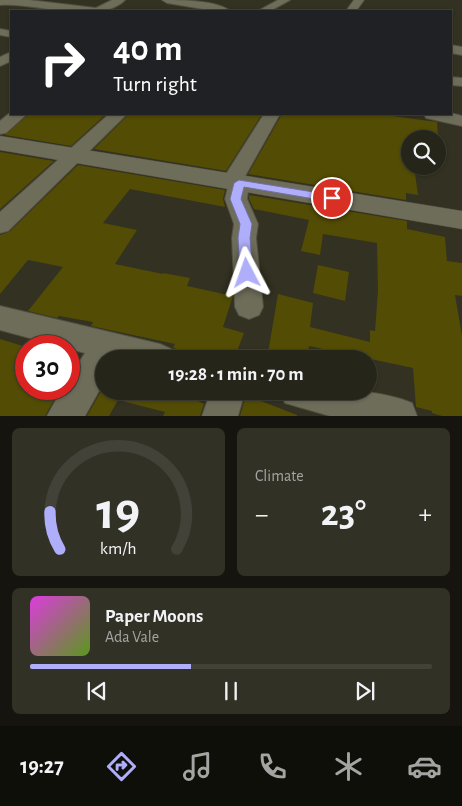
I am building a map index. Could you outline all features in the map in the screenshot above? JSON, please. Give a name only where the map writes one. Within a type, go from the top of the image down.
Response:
[{"type":"street","points":[[100,10],[120,0]]},
{"type":"street","points":[[167,0],[220,10]]},
{"type":"street","points":[[265,10],[285,0]]},
{"type":"street","points":[[4,1],[89,10]]},
{"type":"street","points":[[179,10],[189,3]]},
{"type":"street","points":[[0,129],[18,115]]},
{"type":"street","points":[[0,225],[118,115]]},
{"type":"street","points":[[249,307],[244,238],[246,224],[236,199],[235,183],[271,115]]},
{"type":"street","points":[[436,115],[462,122]]},
{"type":"street","points":[[0,142],[462,220]]},
{"type":"street","points":[[0,318],[127,350]]},
{"type":"street","points":[[65,416],[108,345]]},
{"type":"street","points":[[220,416],[225,400]]},
{"type":"street","points":[[334,400],[399,416]]},
{"type":"building","points":[[28,115],[105,115],[71,146],[5,135]]},
{"type":"building","points":[[128,115],[261,115],[226,171],[94,149]]},
{"type":"building","points":[[281,115],[384,115],[437,122],[438,130],[401,130],[401,175],[415,175],[418,195],[406,193],[406,200],[248,174]]},
{"type":"building","points":[[0,152],[54,161],[0,209]]},
{"type":"building","points":[[78,165],[225,190],[223,199],[225,207],[130,189],[103,223],[137,230],[115,264],[190,278],[187,286],[233,296],[223,327],[244,333],[237,350],[180,350],[173,348],[175,344],[91,326],[93,322],[59,316],[57,318],[28,311],[63,267],[28,260],[0,294],[0,235],[9,232]]},
{"type":"building","points":[[249,195],[407,221],[407,229],[445,237],[447,261],[462,263],[462,296],[455,295],[462,336],[462,416],[442,416],[416,407],[413,368],[377,360],[377,350],[328,350],[309,346],[308,350],[269,350],[278,294],[313,303],[310,327],[370,342],[370,330],[375,331],[378,291],[377,243],[323,234],[320,255],[301,251],[309,220],[254,209]]},
{"type":"building","points":[[318,265],[349,272],[345,301],[313,293]]},
{"type":"building","points":[[0,339],[15,344],[15,400],[54,400],[45,416],[0,416]]},
{"type":"building","points":[[96,400],[118,400],[109,416],[87,416]]},
{"type":"building","points":[[118,400],[196,400],[204,404],[200,416],[163,416],[165,412]]},
{"type":"building","points":[[245,400],[259,400],[297,415],[297,416],[240,416]]},
{"type":"route","points":[[247,273],[244,238],[246,224],[236,199],[239,183],[332,198]]}]
